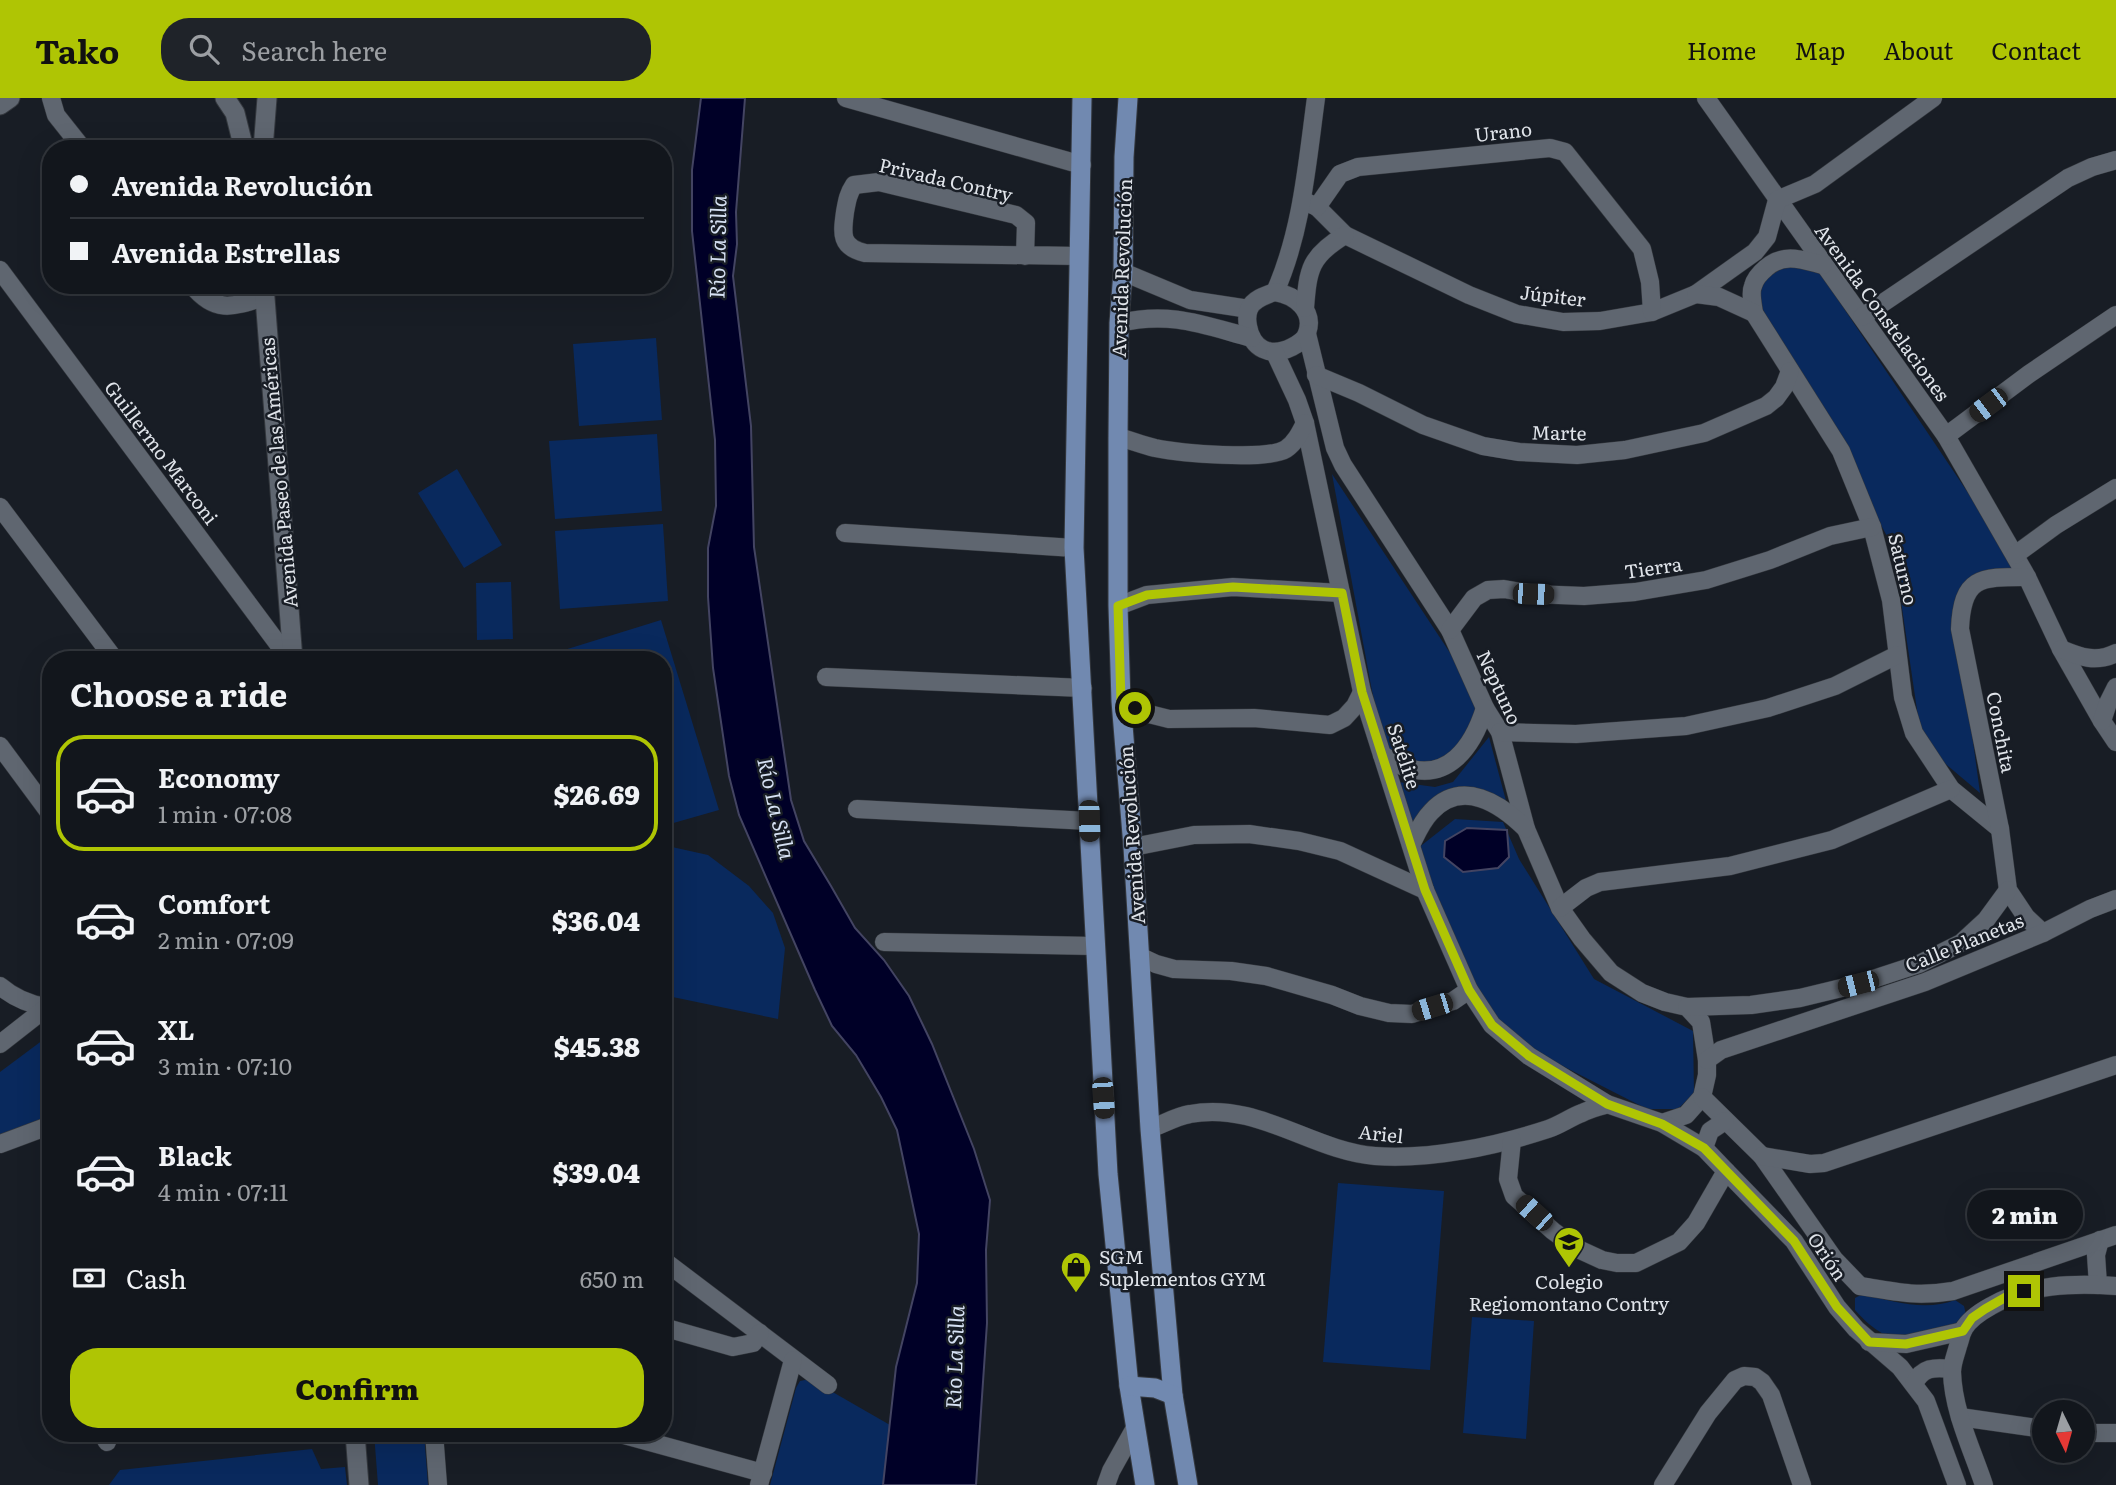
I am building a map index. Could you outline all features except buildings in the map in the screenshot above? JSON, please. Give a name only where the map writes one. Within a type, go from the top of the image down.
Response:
[{"type":"main road","name":"Avenida Revolución","points":[[1083,98],[1074,548],[1108,1174],[1129,1386],[1145,1485]]},
{"type":"main road","name":"Avenida Revolución","points":[[1128,98],[1119,323],[1118,606],[1121,701],[1150,1129],[1174,1395],[1188,1485]]},
{"type":"main road","points":[[1129,1386],[1155,1388],[1174,1395]]},
{"type":"street","points":[[0,105],[10,98]]},
{"type":"street","points":[[51,98],[56,115],[76,140]]},
{"type":"street","points":[[225,98],[235,113],[242,140]]},
{"type":"street","points":[[264,140],[267,98]]},
{"type":"street","points":[[846,98],[1082,164]]},
{"type":"street","points":[[1275,292],[1309,203],[1316,98]]},
{"type":"street","name":"Avenida Constelaciones","points":[[1706,98],[1946,436],[2027,577],[2061,649],[2116,742]]},
{"type":"street","points":[[1777,200],[1815,184],[1933,98]]},
{"type":"street","name":"Urano","points":[[1309,203],[1340,174],[1358,167],[1550,148],[1565,152],[1642,249],[1650,282],[1652,312]]},
{"type":"street","points":[[1862,317],[2068,178],[2116,160]]},
{"type":"street","name":"Privada Contry","points":[[1025,256],[1026,223],[1016,215],[879,181],[854,185],[848,194],[842,234],[847,243],[865,253],[1025,256],[1079,256]]},
{"type":"street","name":"Júpiter","points":[[1309,203],[1345,235],[1469,295],[1517,314],[1575,322],[1601,321],[1652,312],[1696,294],[1755,252],[1767,237],[1777,200]]},
{"type":"street","points":[[1305,308],[1284,293],[1275,292],[1257,300],[1249,309],[1247,320],[1252,338],[1260,349],[1275,353],[1295,346],[1307,334],[1307,283],[1313,263],[1318,253],[1345,235]]},
{"type":"street","points":[[1696,294],[1719,297],[1754,313],[1752,287],[1759,274],[1771,263],[1793,258],[1823,265]]},
{"type":"street","name":"Guillermo Marconi","points":[[0,270],[285,651]]},
{"type":"street","points":[[1123,272],[1190,300],[1249,309]]},
{"type":"street","points":[[199,294],[202,298],[225,306],[239,305],[259,294]]},
{"type":"street","name":"Avenida Paseo de las Américas","points":[[264,294],[291,651]]},
{"type":"street","name":"Saturno","points":[[1754,313],[1841,451],[1872,527],[1892,600],[1903,697],[1914,733],[1951,789],[2000,829]]},
{"type":"street","points":[[1946,436],[2029,373],[2116,315]]},
{"type":"street","points":[[1119,323],[1150,317],[1182,319],[1252,338]]},
{"type":"street","name":"Neptuno","points":[[1307,334],[1335,448],[1343,465],[1450,630],[1485,708],[1500,732],[1526,829],[1560,908],[1582,940],[1611,972],[1642,993],[1687,1007]]},
{"type":"street","name":"Satélite","points":[[1275,353],[1305,423],[1362,692],[1425,890],[1469,990],[1492,1025],[1529,1056],[1607,1104]]},
{"type":"street","name":"Marte","points":[[1316,375],[1423,425],[1483,446],[1519,452],[1577,455],[1625,450],[1704,433],[1766,406],[1784,387],[1790,371]]},
{"type":"street","points":[[1118,437],[1153,447],[1185,452],[1273,454],[1285,449],[1297,438],[1305,423]]},
{"type":"street","points":[[2015,555],[2056,525],[2116,488]]},
{"type":"street","points":[[0,507],[108,651]]},
{"type":"street","name":"Tierra","points":[[1450,630],[1474,598],[1488,590],[1584,596],[1635,592],[1706,580],[1770,560],[1830,536],[1872,527]]},
{"type":"street","points":[[845,533],[1074,548]]},
{"type":"street","name":"Conchita","points":[[2027,577],[1998,577],[1973,586],[1965,595],[1960,629],[2000,829],[2008,890],[2026,917],[2043,933]]},
{"type":"street","points":[[1118,606],[1147,595],[1233,587],[1342,593]]},
{"type":"street","points":[[2061,649],[2093,659],[2116,653]]},
{"type":"street","points":[[1500,732],[1576,734],[1686,726],[1768,708],[1835,686],[1897,655]]},
{"type":"street","points":[[826,677],[1083,688]]},
{"type":"street","points":[[2102,721],[2116,687]]},
{"type":"street","points":[[1121,701],[1149,714],[1169,719],[1254,718],[1330,724],[1344,718],[1355,706],[1362,692]]},
{"type":"street","points":[[1382,755],[1402,766],[1417,769],[1433,770],[1448,765],[1458,758],[1479,730],[1485,708]]},
{"type":"street","points":[[0,746],[42,803]]},
{"type":"street","points":[[1560,908],[1600,881],[1730,866],[1832,840],[1951,789]]},
{"type":"street","points":[[1411,845],[1430,812],[1451,797],[1486,799],[1511,814],[1526,829]]},
{"type":"street","points":[[857,809],[1089,821]]},
{"type":"street","points":[[1133,848],[1194,835],[1249,834],[1299,841],[1340,851],[1425,890]]},
{"type":"street","name":"Calle Planetas","points":[[1687,1007],[1800,998],[1858,984],[1919,964],[1961,943],[1986,920],[2008,890]]},
{"type":"street","name":"Calle Planetas","points":[[1707,1060],[1721,1050],[1925,982],[2116,899]]},
{"type":"street","points":[[884,942],[1094,946]]},
{"type":"street","points":[[1139,956],[1174,970],[1231,971],[1266,976],[1389,1013],[1412,1013],[1453,1001],[1469,990]]},
{"type":"street","points":[[0,986],[10,995],[29,1004],[42,1005]]},
{"type":"street","points":[[1662,1124],[1686,1115],[1702,1097],[1707,1075],[1701,1023],[1687,1007]]},
{"type":"street","points":[[0,1044],[42,1011]]},
{"type":"street","points":[[1762,1157],[1810,1164],[1824,1163],[2116,1065]]},
{"type":"street","name":"Orión","points":[[1702,1097],[1762,1157],[1834,1259],[1860,1286]]},
{"type":"street","name":"Ariel","points":[[1150,1129],[1189,1114],[1218,1112],[1251,1117],[1290,1129],[1337,1149],[1373,1156],[1409,1158],[1512,1140],[1552,1128],[1581,1113],[1607,1104]]},
{"type":"street","name":"Orión","points":[[1607,1104],[1662,1124],[1704,1148],[1794,1241],[1837,1307],[1869,1342],[1900,1367],[1926,1401],[1957,1485]]},
{"type":"street","points":[[1704,1148],[1710,1131],[1725,1121]]},
{"type":"street","points":[[0,1144],[42,1128]]},
{"type":"street","points":[[1512,1140],[1508,1179],[1514,1196],[1578,1249],[1602,1260],[1617,1263],[1636,1264],[1679,1242],[1696,1223],[1726,1171]]},
{"type":"street","points":[[1837,1307],[1860,1286],[1905,1294],[1927,1295],[1953,1291],[2108,1237]]},
{"type":"street","points":[[1869,1342],[1906,1344],[1967,1325],[2006,1297],[2024,1291],[2054,1286],[2107,1286],[2095,1255],[2108,1237]]},
{"type":"street","points":[[672,1267],[828,1385]]},
{"type":"street","points":[[1953,1291],[1964,1296],[1969,1303],[1967,1325],[1952,1369],[1959,1417],[1984,1485]]},
{"type":"street","points":[[672,1330],[733,1348],[753,1343],[760,1333]]},
{"type":"street","points":[[645,1442],[761,1479],[793,1360]]},
{"type":"street","points":[[1914,1384],[1922,1372],[1930,1368],[1952,1369]]},
{"type":"street","points":[[1663,1485],[1708,1413],[1735,1380],[1744,1376],[1755,1377],[1771,1395],[1802,1485]]},
{"type":"street","points":[[1959,1417],[2032,1427]]},
{"type":"street","points":[[1106,1485],[1135,1427]]},
{"type":"street","points":[[2095,1433],[2116,1433]]},
{"type":"street","points":[[356,1442],[359,1485]]},
{"type":"street","points":[[434,1442],[438,1485]]},
{"type":"shaded area","points":[[1776,267],[1816,267],[2022,573],[2003,571],[1955,609],[1980,793],[1935,755],[1920,730],[1893,547],[1762,308],[1763,286]]},
{"type":"shaded area","points":[[656,338],[662,420],[579,426],[573,344]]},
{"type":"shaded area","points":[[657,434],[662,511],[555,519],[549,441]]},
{"type":"shaded area","points":[[457,469],[502,545],[464,568],[418,493]]},
{"type":"shaded area","points":[[1332,474],[1491,715],[1448,769],[1387,755],[1372,691]]},
{"type":"shaded area","points":[[663,524],[668,601],[560,609],[555,531]]},
{"type":"shaded area","points":[[511,582],[513,639],[477,640],[476,583]]},
{"type":"shaded area","points":[[661,620],[670,651],[561,651]]},
{"type":"shaded area","points":[[672,656],[719,810],[672,823]]},
{"type":"shaded area","points":[[1489,737],[1509,812],[1487,802],[1450,804],[1416,840],[1398,782],[1435,787],[1453,782]]},
{"type":"shaded area","points":[[1455,819],[1503,822],[1519,859],[1594,979],[1693,1031],[1694,1093],[1678,1109],[1647,1109],[1512,1040],[1481,998],[1413,852]]},
{"type":"shaded area","points":[[672,847],[708,855],[749,886],[773,913],[785,948],[778,1019],[672,997]]},
{"type":"shaded area","points":[[42,1041],[42,1125],[0,1142],[0,1072]]},
{"type":"shaded area","points":[[1338,1183],[1444,1191],[1430,1370],[1323,1362]]},
{"type":"shaded area","points":[[1863,1294],[1920,1305],[1955,1300],[1964,1306],[1967,1319],[1963,1326],[1931,1335],[1893,1338],[1881,1333],[1855,1310],[1855,1298]]},
{"type":"shaded area","points":[[1472,1317],[1534,1321],[1526,1439],[1463,1433]]},
{"type":"shaded area","points":[[810,1379],[890,1425],[883,1485],[770,1485],[796,1388],[800,1381]]},
{"type":"shaded area","points":[[375,1442],[425,1442],[428,1485],[378,1485]]},
{"type":"shaded area","points":[[312,1449],[321,1469],[345,1467],[347,1485],[109,1485],[120,1470]]},
{"type":"water","name":"Río La Silla","points":[[701,98],[745,98],[733,276],[751,426],[754,547],[791,800],[804,841],[855,928],[884,960],[909,996],[932,1044],[974,1149],[990,1200],[986,1250],[987,1323],[976,1485],[883,1485],[896,1367],[917,1283],[919,1234],[897,1130],[856,1055],[832,1026],[739,815],[729,776],[713,668],[708,597],[708,548],[716,506],[715,440],[692,231],[692,170]]},
{"type":"water","points":[[1467,828],[1507,830],[1509,857],[1498,868],[1463,872],[1444,857],[1445,841]]},
{"type":"place","name":"Colegio Regiomontano Contry","points":[[1569,1269]]},
{"type":"place","name":"SGM Suplementos GYM","points":[[1076,1294]]},
{"type":"route","points":[[1135,708],[1121,701],[1118,606],[1147,595],[1233,587],[1342,593],[1362,692],[1425,890],[1469,990],[1492,1025],[1529,1056],[1607,1104],[1662,1124],[1704,1148],[1794,1241],[1837,1307],[1869,1342],[1906,1344],[1963,1331],[1972,1318],[1985,1309],[2024,1291]]}]
